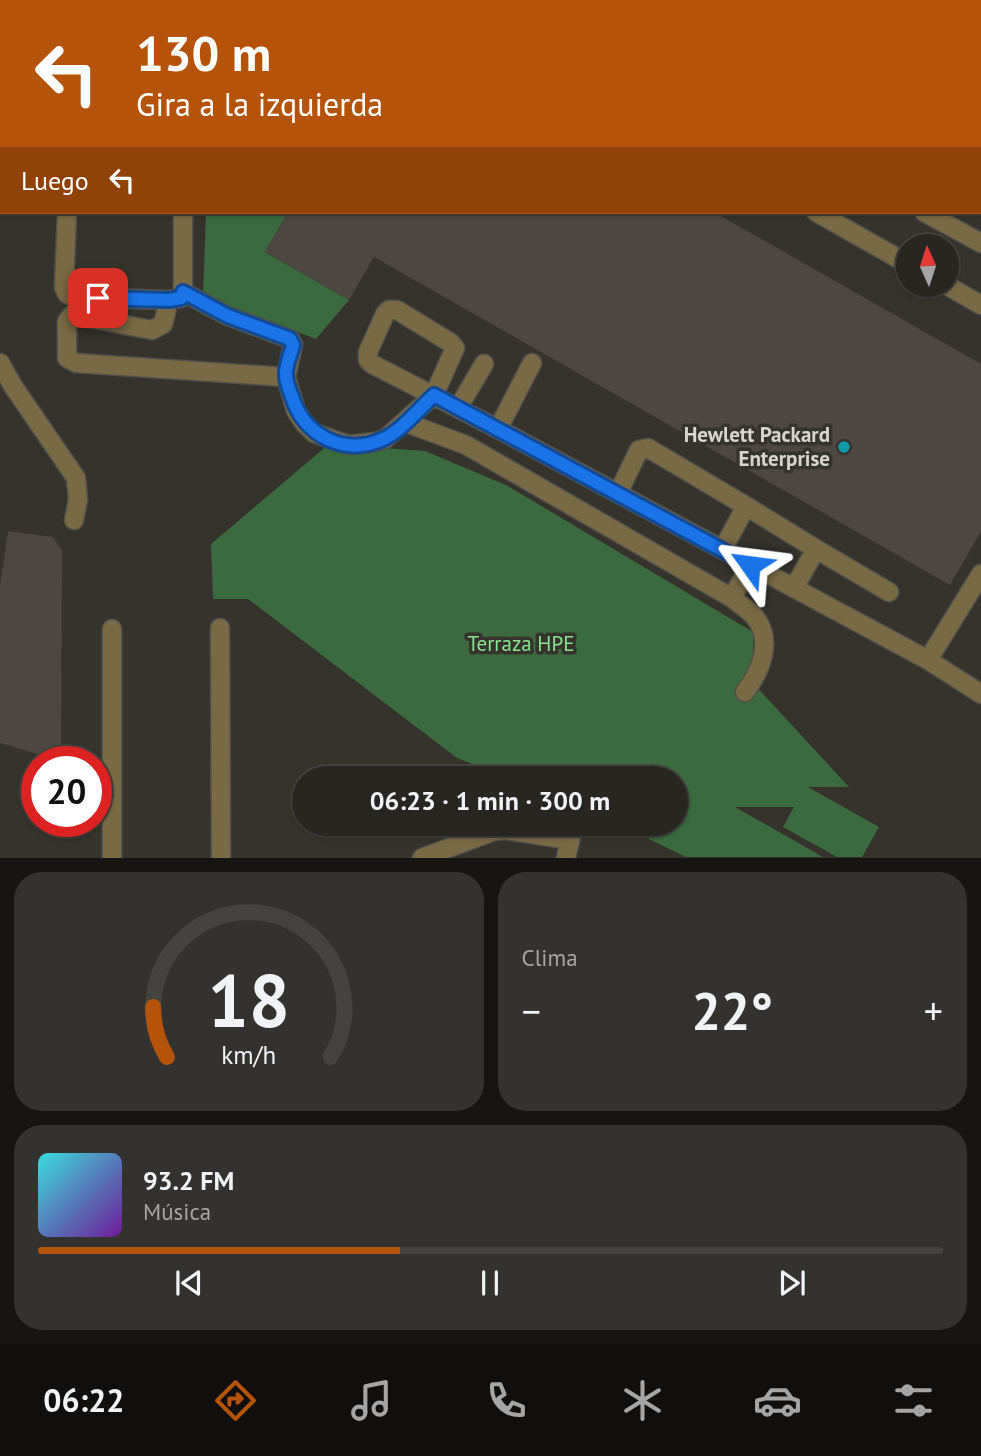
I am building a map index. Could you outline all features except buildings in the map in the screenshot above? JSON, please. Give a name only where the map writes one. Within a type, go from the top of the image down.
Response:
[{"type":"street","points":[[67,214],[64,287],[67,294],[74,297],[176,296],[290,339],[293,345],[285,377],[296,411],[314,433],[348,445],[385,439],[434,395],[454,346],[397,310],[390,310],[385,314],[368,352],[368,360],[434,395],[458,408],[498,429],[723,549],[928,660],[981,694]]},
{"type":"street","points":[[183,214],[176,296],[163,324],[152,330],[72,315],[67,321],[67,358],[76,363],[285,377]]},
{"type":"street","points":[[820,214],[896,257]]},
{"type":"street","points":[[928,214],[981,243]]},
{"type":"street","points":[[959,292],[981,305]]},
{"type":"street","points":[[0,363],[12,386],[76,478],[78,499],[74,520]]},
{"type":"street","points":[[498,429],[532,363]]},
{"type":"street","points":[[458,408],[484,364]]},
{"type":"street","points":[[404,422],[466,445],[732,598],[753,616],[762,630],[765,649],[759,673],[746,692]]},
{"type":"street","points":[[618,493],[639,450],[648,448],[888,592]]},
{"type":"street","points":[[723,549],[746,506]]},
{"type":"street","points":[[794,589],[816,549]]},
{"type":"street","points":[[732,598],[750,565]]},
{"type":"street","points":[[928,660],[981,574]]},
{"type":"street","points":[[219,628],[221,858]]},
{"type":"street","points":[[112,629],[112,858]]},
{"type":"street","points":[[422,858],[494,831],[506,830],[570,841]]},
{"type":"green space","points":[[206,214],[287,214],[265,252],[349,300],[316,339],[277,324],[245,320],[203,298]]},
{"type":"green space","name":"Terraza HPE","points":[[329,444],[425,451],[506,485],[753,632],[754,684],[849,787],[808,787],[879,827],[862,857],[837,857],[783,827],[794,807],[735,807],[823,857],[686,857],[643,836],[688,836],[688,766],[477,766],[457,758],[248,599],[213,599],[211,544]]},
{"type":"place","name":"Hewlett Packard Enterprise","points":[[844,447]]},
{"type":"route","points":[[98,298],[175,300],[181,298],[183,292],[228,316],[290,339],[293,345],[285,377],[296,411],[314,433],[331,440],[348,445],[385,439],[434,395],[750,565]]}]
